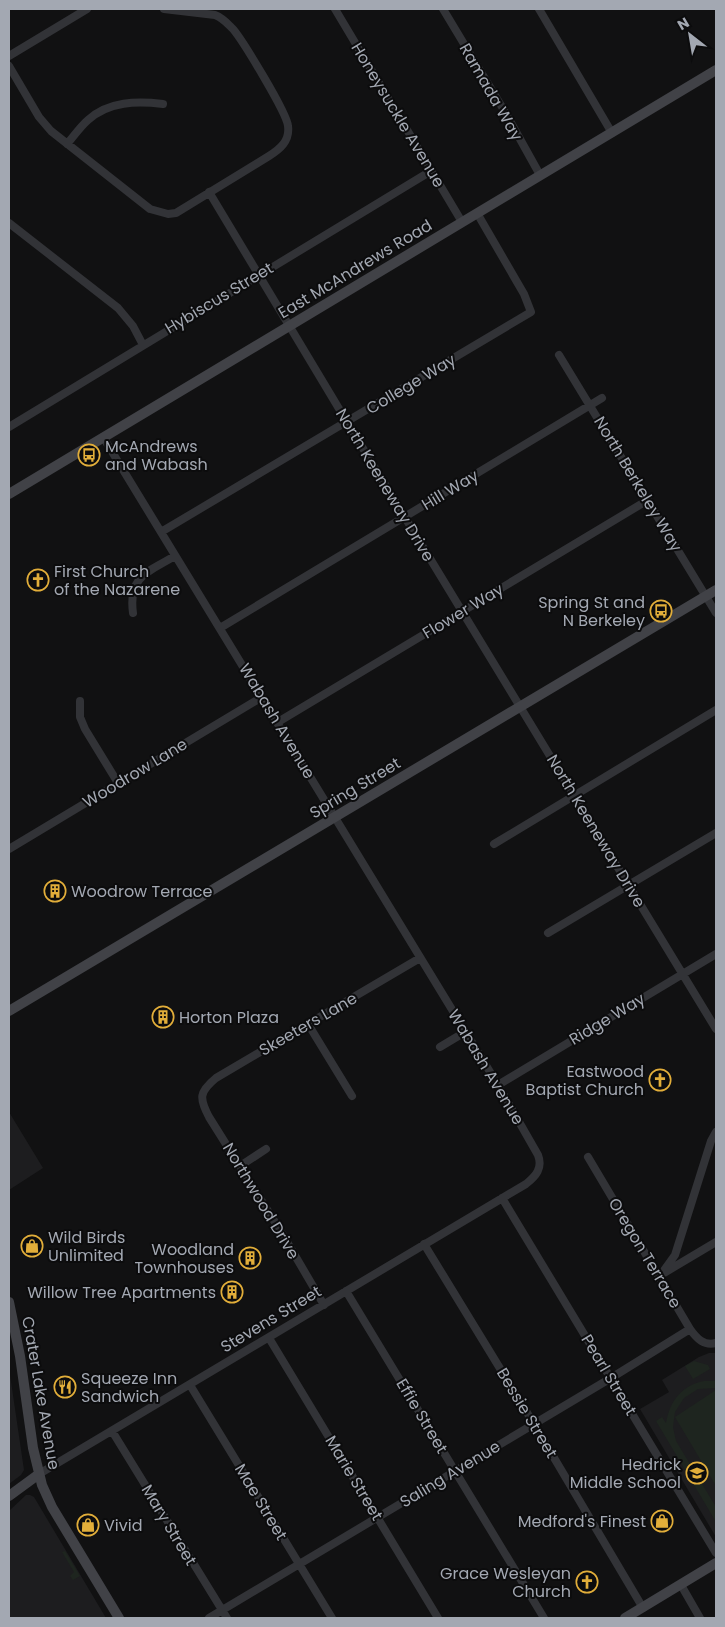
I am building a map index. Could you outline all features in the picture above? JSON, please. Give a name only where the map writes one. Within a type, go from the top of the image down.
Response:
[{"type":"main road","name":"East McAndrews Road","points":[[9,494],[716,70]]},
{"type":"main road","name":"Spring Street","points":[[9,1011],[716,590]]},
{"type":"main road","name":"Crater Lake Avenue","points":[[9,1302],[20,1356],[33,1448],[39,1474],[52,1507],[119,1618]]},
{"type":"main road","name":"Stevens Street","points":[[9,1496],[39,1474]]},
{"type":"main road","points":[[625,1618],[716,1563]]},
{"type":"street","points":[[9,56],[87,9]]},
{"type":"street","points":[[9,66],[39,117],[51,131],[142,203],[158,212],[176,213],[282,147],[287,139],[288,126],[283,111],[235,31],[223,18],[215,15],[164,9]]},
{"type":"street","name":"Honeysuckle Avenue","points":[[335,9],[462,222]]},
{"type":"street","name":"Ramada Way","points":[[443,9],[463,46],[501,105],[540,175]]},
{"type":"street","points":[[539,9],[612,132]]},
{"type":"street","points":[[67,144],[88,119],[108,108],[131,102],[163,104]]},
{"type":"street","name":"Hybiscus Street","points":[[9,428],[431,171]]},
{"type":"street","name":"North Keeneway Drive","points":[[209,192],[716,1029]]},
{"type":"street","name":"College Way","points":[[161,532],[531,312],[524,294],[477,213]]},
{"type":"street","points":[[9,223],[118,308],[133,326],[143,345]]},
{"type":"street","name":"North Berkeley Way","points":[[559,354],[716,613]]},
{"type":"street","name":"Hill Way","points":[[220,628],[602,398]]},
{"type":"street","name":"Wabash Avenue","points":[[102,437],[278,722],[464,1032],[498,1085],[540,1160]]},
{"type":"street","name":"Flower Way","points":[[278,722],[648,500]]},
{"type":"street","points":[[133,613],[132,592],[136,584],[146,573],[176,556]]},
{"type":"street","name":"Woodrow Lane","points":[[9,849],[262,697]]},
{"type":"street","points":[[80,701],[79,708],[83,723],[118,783]]},
{"type":"street","points":[[494,844],[716,710]]},
{"type":"street","points":[[548,933],[716,833]]},
{"type":"street","name":"Ridge Way","points":[[498,1085],[716,954]]},
{"type":"street","name":"Skeeters Lane","points":[[201,1095],[203,1090],[216,1078],[420,958]]},
{"type":"street","points":[[308,1024],[352,1096]]},
{"type":"street","points":[[440,1047],[464,1032]]},
{"type":"street","name":"Northwood Drive","points":[[201,1095],[204,1108],[324,1305]]},
{"type":"street","points":[[660,1276],[675,1255],[716,1132]]},
{"type":"street","points":[[240,1166],[266,1149]]},
{"type":"street","name":"Oregon Terrace","points":[[588,1157],[690,1329],[700,1341],[707,1344],[716,1343]]},
{"type":"street","name":"Stevens Street","points":[[39,1474],[502,1198],[535,1176],[539,1169],[540,1160]]},
{"type":"street","name":"Pearl Street","points":[[502,1198],[716,1553]]},
{"type":"street","points":[[660,1276],[716,1242]]},
{"type":"street","name":"Bessie Street","points":[[424,1244],[643,1608]]},
{"type":"street","name":"Effie Street","points":[[346,1291],[544,1618]]},
{"type":"street","name":"Saling Avenue","points":[[209,1618],[690,1329]]},
{"type":"street","name":"Marie Street","points":[[269,1338],[438,1618]]},
{"type":"street","name":"Mae Street","points":[[190,1385],[332,1618]]},
{"type":"street","name":"Mary Street","points":[[112,1431],[227,1618]]},
{"type":"street","points":[[681,1585],[700,1618]]},
{"type":"shaded area","points":[[9,1112],[43,1168],[9,1190]]},
{"type":"shaded area","name":"Hedrick Middle School","points":[[709,1353],[716,1353],[716,1537],[640,1409],[669,1392],[662,1380],[699,1357]]},
{"type":"shaded area","points":[[694,1361],[708,1365],[710,1369],[693,1379],[685,1366]]},
{"type":"shaded area","points":[[9,1368],[24,1470],[21,1475],[9,1484]]},
{"type":"shaded area","points":[[704,1381],[716,1381],[716,1388],[698,1389],[684,1398],[675,1412],[673,1427],[676,1441],[716,1507],[716,1522],[656,1421],[662,1417],[666,1423],[670,1408],[678,1396],[689,1387]]},
{"type":"shaded area","points":[[716,1390],[716,1486],[675,1417]]},
{"type":"shaded area","points":[[26,1495],[34,1497],[106,1618],[9,1618],[9,1511]]},
{"type":"shaded area","points":[[65,1551],[80,1576],[73,1580],[70,1576],[74,1572],[62,1552]]},
{"type":"place","name":"McAndrews and Wabash","points":[[89,455]]},
{"type":"place","name":"First Church of the Nazarene","points":[[38,580]]},
{"type":"place","name":"Spring St and N Berkeley","points":[[661,611]]},
{"type":"place","name":"Woodrow Terrace","points":[[55,891]]},
{"type":"place","name":"Horton Plaza","points":[[163,1017]]},
{"type":"place","name":"Eastwood Baptist Church","points":[[660,1080]]},
{"type":"place","name":"Wild Birds Unlimited","points":[[32,1246]]},
{"type":"place","name":"Woodland Townhouses","points":[[250,1258]]},
{"type":"place","name":"Willow Tree Apartments","points":[[232,1292]]},
{"type":"place","name":"Squeeze Inn Sandwich","points":[[65,1387]]},
{"type":"place","name":"Hedrick Middle School","points":[[697,1473]]},
{"type":"place","name":"Medford's Finest","points":[[662,1521]]},
{"type":"place","name":"Vivid","points":[[88,1525]]},
{"type":"place","name":"Grace Wesleyan Church","points":[[587,1582]]}]
